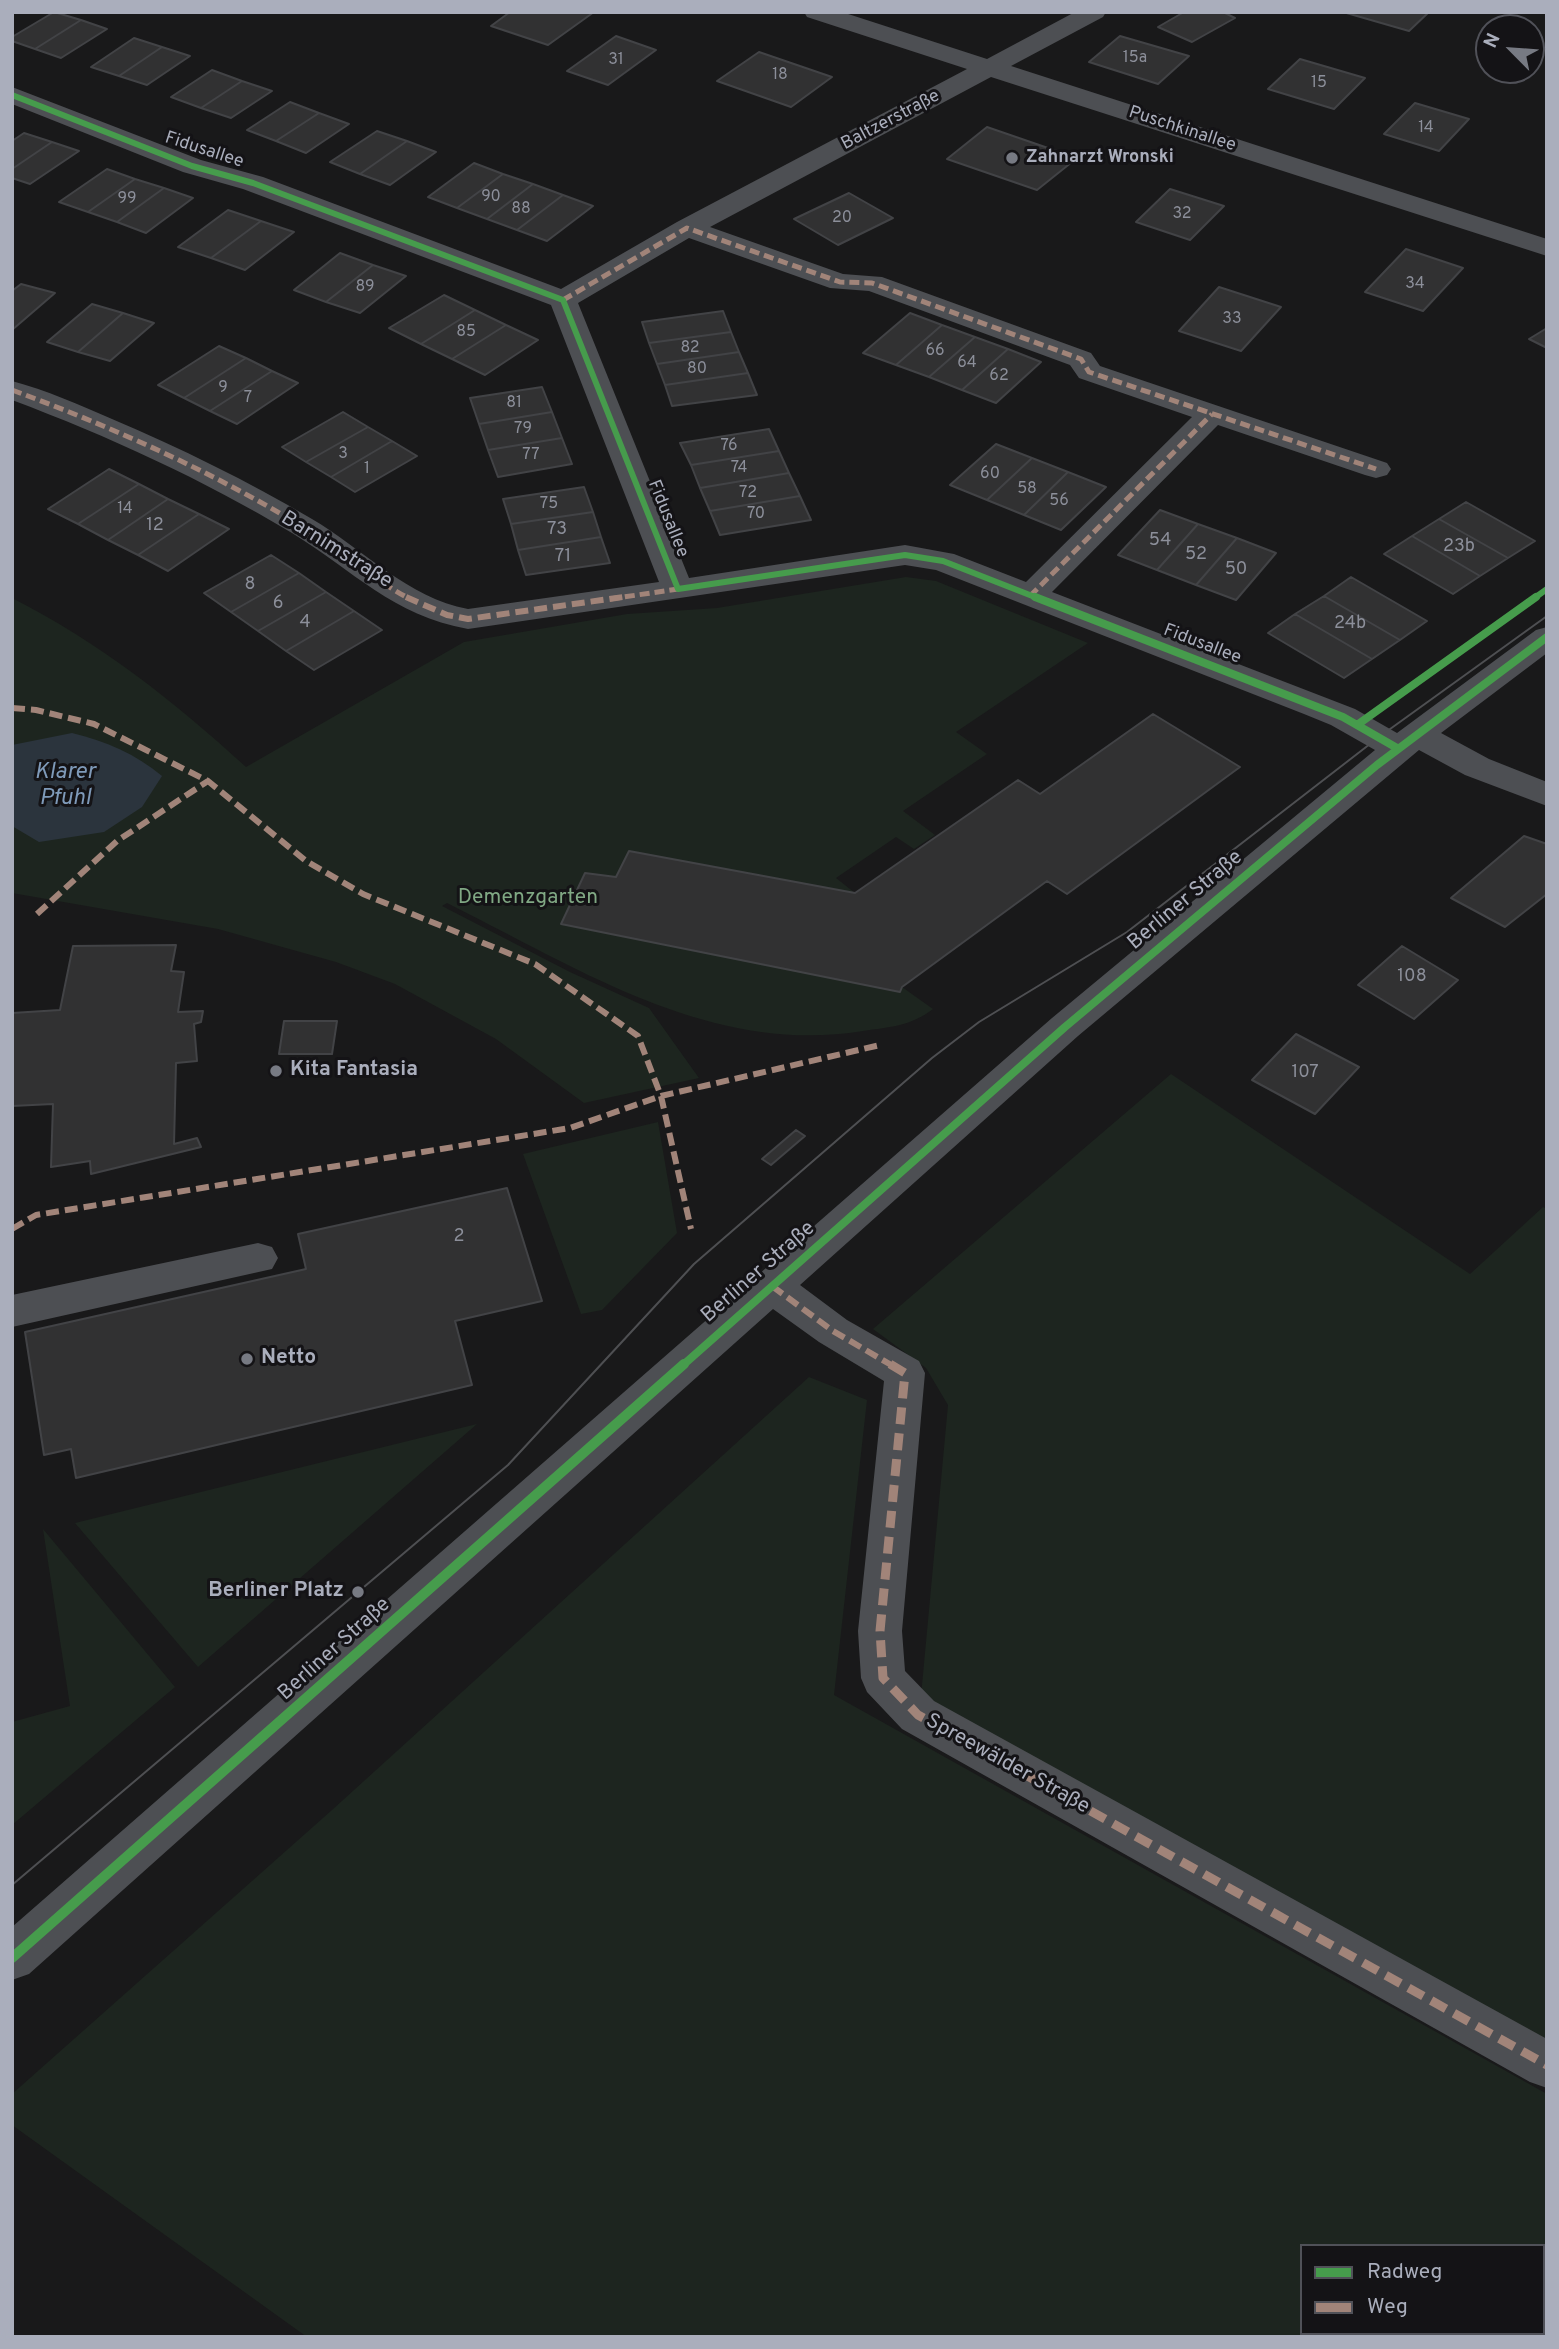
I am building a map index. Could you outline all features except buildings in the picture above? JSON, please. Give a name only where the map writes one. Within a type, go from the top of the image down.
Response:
[{"type":"street","name":"Puschkinallee","points":[[816,12],[1547,248]]},
{"type":"street","name":"Baltzerstraße","points":[[687,228],[1094,12]]},
{"type":"street","name":"Fidusallee","points":[[12,95],[192,166],[253,183],[563,300],[678,589],[905,555],[943,561],[1350,721],[1547,794]]},
{"type":"street","points":[[563,300],[687,228],[840,282],[872,283],[1081,359],[1089,372],[1376,469]]},
{"type":"street","name":"Barnimstraße","points":[[12,390],[77,413],[190,466],[305,528],[422,606],[449,617],[468,619],[678,589]]},
{"type":"street","points":[[1030,596],[1212,414]]},
{"type":"street","name":"Berliner Straße","points":[[12,1958],[1076,1017],[1406,741],[1547,637]]},
{"type":"street","points":[[12,1311],[258,1258]]},
{"type":"street","name":"Spreewälder Straße","points":[[772,1286],[833,1331],[905,1373],[880,1631],[883,1678],[918,1715],[1547,2066]]},
{"type":"green space","name":"Demenzgarten","points":[[906,577],[936,581],[1088,643],[956,732],[987,754],[903,811],[935,835],[914,849],[896,837],[836,878],[855,893],[629,851],[616,877],[585,873],[562,923],[900,992],[902,987],[933,1009],[908,1022],[863,1031],[807,1035],[752,1031],[699,1019],[596,979],[447,903],[442,906],[570,972],[649,1008],[699,1078],[584,1103],[496,1039],[395,984],[336,962],[218,929],[12,893],[12,598],[75,634],[135,674],[246,767],[464,642],[627,614],[717,608]]},
{"type":"green space","points":[[1171,1074],[1470,1274],[1543,1207],[1547,1209],[1547,2049],[921,1696],[948,1405],[926,1368],[873,1329]]},
{"type":"green space","points":[[658,1122],[677,1233],[602,1310],[581,1314],[523,1154]]},
{"type":"green space","points":[[809,1377],[867,1400],[834,1695],[1547,2094],[1547,2337],[307,2337],[12,2125],[12,2094],[332,1810]]},
{"type":"green space","points":[[477,1424],[198,1667],[75,1523]]},
{"type":"green space","points":[[43,1529],[175,1687],[12,1825],[12,1722],[70,1706]]},
{"type":"water","name":"Klarer Pfuhl","points":[[72,733],[120,749],[162,776],[142,807],[104,832],[39,842],[12,826],[12,745]]},
{"type":"tram line","points":[[12,1885],[508,1465],[694,1264],[932,1058],[979,1022],[1127,932],[1379,737],[1547,616]]},
{"type":"marked path","points":[[563,300],[687,228],[840,282],[872,283],[1081,359],[1089,372],[1376,469]]},
{"type":"marked path","points":[[12,390],[124,435],[232,487],[321,538],[382,582],[425,607],[447,615],[468,619],[678,589]]},
{"type":"marked path","points":[[1030,596],[1212,414]]},
{"type":"marked path","points":[[12,708],[36,710],[94,724],[208,781],[306,861],[363,894],[535,964],[638,1036],[661,1096],[691,1229]]},
{"type":"marked path","points":[[37,914],[117,841],[160,810],[208,781]]},
{"type":"marked path","points":[[12,1229],[36,1215],[570,1128],[661,1096],[880,1045]]},
{"type":"marked path","points":[[772,1286],[833,1331],[905,1373],[880,1631],[883,1678],[918,1715],[1547,2065]]},
{"type":"cycle path","points":[[12,95],[192,166],[253,183],[563,300],[678,589],[905,555],[943,561],[1343,717],[1397,748]]},
{"type":"cycle path","points":[[1357,725],[1547,589]]},
{"type":"cycle path","points":[[12,1958],[1065,1027],[1377,765],[1547,637]]},
{"type":"place","name":"Zahnarzt Wronski","points":[[1012,158]]},
{"type":"place","name":"Kita Fantasia","points":[[276,1071]]},
{"type":"place","name":"Netto","points":[[247,1359]]},
{"type":"place","name":"Berliner Platz","points":[[358,1592]]}]
